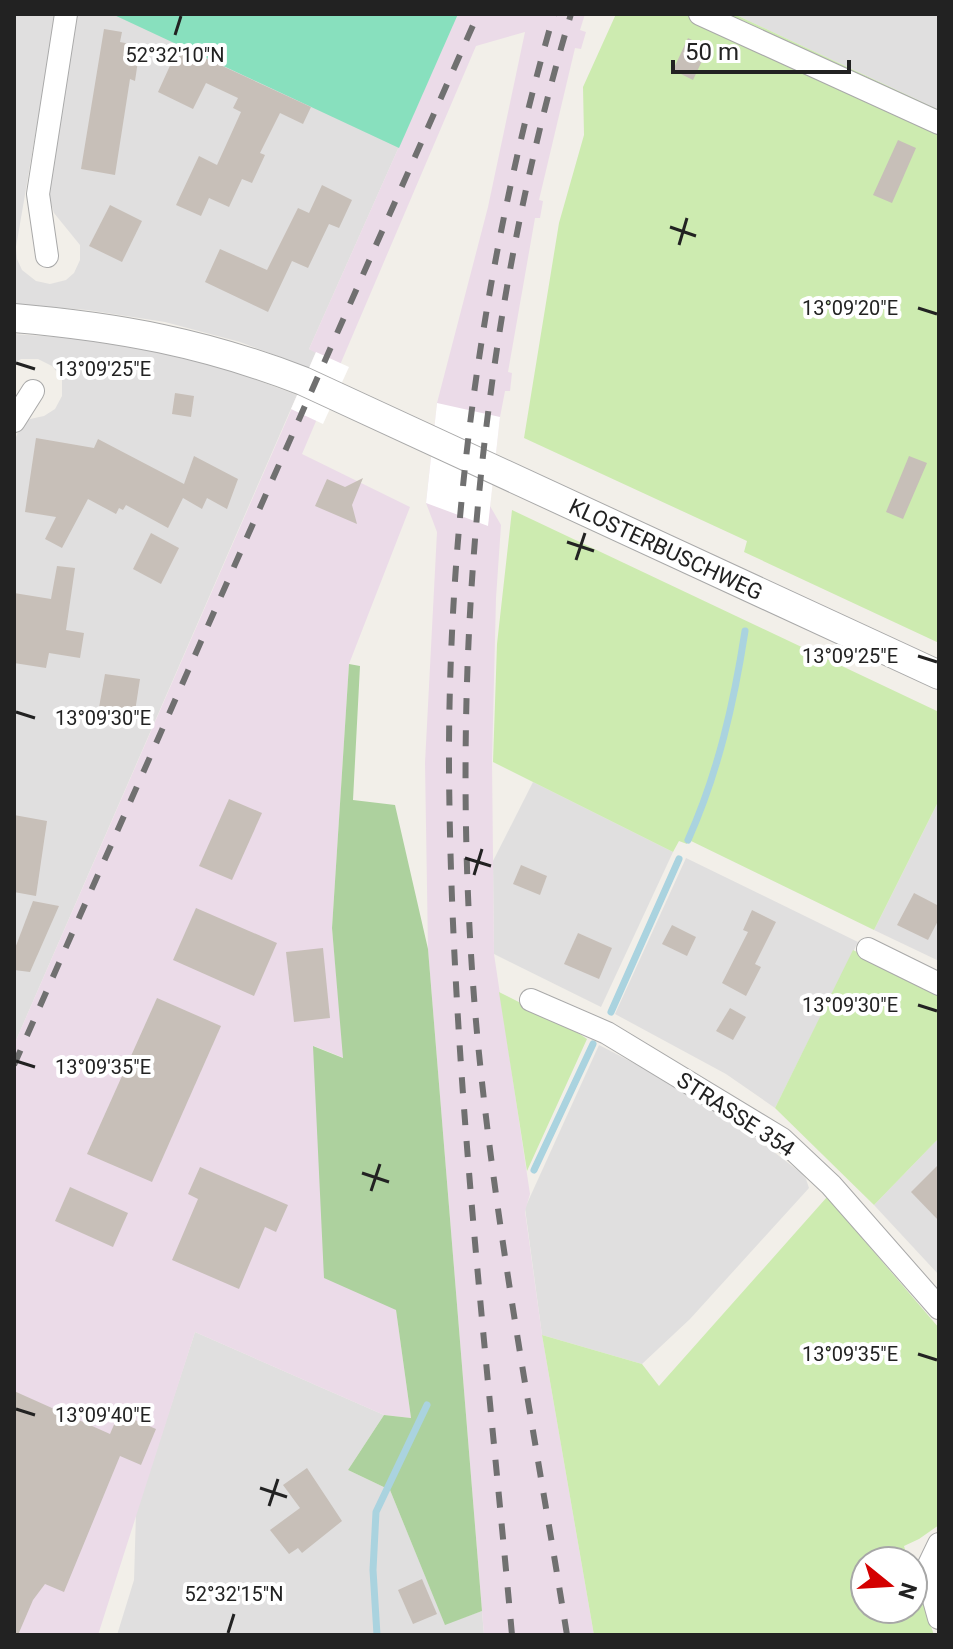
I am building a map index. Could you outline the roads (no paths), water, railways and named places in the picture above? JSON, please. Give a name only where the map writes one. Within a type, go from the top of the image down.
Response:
[{"type":"street","points":[[47,256],[38,194],[66,14]]},
{"type":"street","points":[[700,14],[939,123]]},
{"type":"street","name":"KLOSTERBUSCHWEG","points":[[14,318],[109,328],[208,348],[303,381],[939,675]]},
{"type":"street","points":[[14,421],[33,391]]},
{"type":"street","points":[[868,949],[939,984]]},
{"type":"street","name":"STRASSE 354","points":[[531,1000],[607,1033],[782,1139],[831,1185],[939,1308]]},
{"type":"street","points":[[939,1544],[926,1571],[939,1618]]},
{"type":"waterway","points":[[688,840],[724,737],[745,631]]},
{"type":"waterway","points":[[611,1012],[679,859]]},
{"type":"waterway","points":[[534,1170],[593,1044]]},
{"type":"waterway","points":[[377,1635],[373,1570],[376,1512],[427,1405]]},
{"type":"railway","points":[[14,1065],[478,14]]},
{"type":"railway","points":[[512,1635],[481,1310],[456,985],[451,876],[450,674],[463,483],[475,387],[508,198],[554,14]]},
{"type":"railway","points":[[567,1635],[505,1260],[485,1109],[468,907],[466,778],[468,649],[477,519],[491,389],[512,261],[538,136],[571,14]]}]
